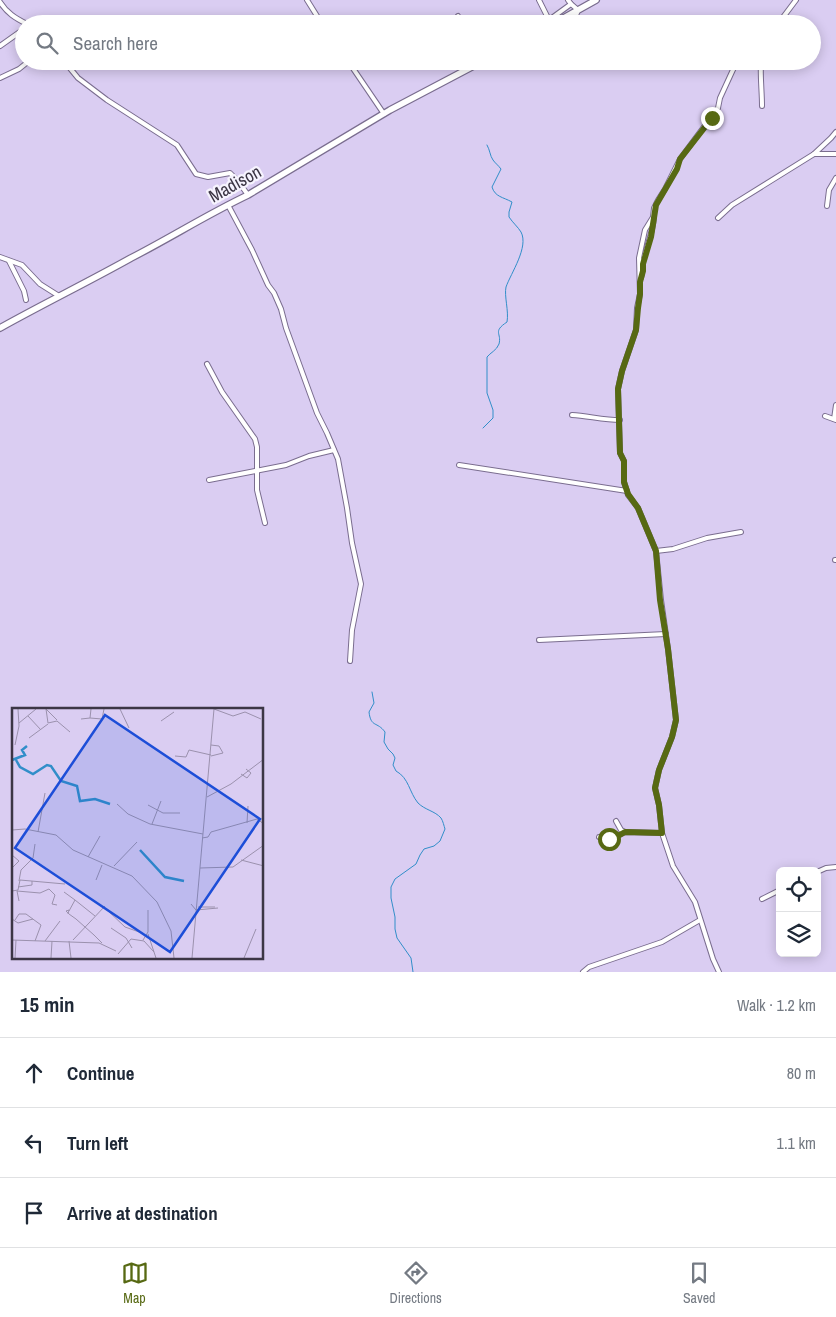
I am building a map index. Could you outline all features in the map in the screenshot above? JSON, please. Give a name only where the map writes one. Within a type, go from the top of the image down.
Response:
[{"type":"street","points":[[307,0],[316,15]]},
{"type":"street","points":[[539,0],[546,15]]},
{"type":"street","points":[[569,15],[596,0]]},
{"type":"street","points":[[785,15],[796,0]]},
{"type":"street","points":[[0,2],[6,11],[15,18]]},
{"type":"street","points":[[555,15],[570,2],[578,10]]},
{"type":"street","points":[[576,15],[578,10]]},
{"type":"street","points":[[0,46],[15,35]]},
{"type":"street","points":[[0,78],[16,70]]},
{"type":"street","points":[[71,70],[78,78],[100,94],[177,144],[196,174],[208,177],[230,172],[248,195]]},
{"type":"street","points":[[354,70],[384,114]]},
{"type":"street","name":"Madison","points":[[0,328],[248,195],[384,114],[465,70]]},
{"type":"street","points":[[719,972],[692,896],[673,866],[662,833],[655,788],[676,720],[660,600],[656,551],[638,508],[627,491],[624,482],[624,461],[620,453],[618,389],[636,330],[640,294],[640,258],[645,230],[653,217],[656,205],[677,169],[680,159],[718,108],[720,98],[733,70]]},
{"type":"street","points":[[760,70],[763,94],[762,106]]},
{"type":"street","points":[[718,218],[732,205],[814,154],[836,132]]},
{"type":"street","points":[[814,154],[836,154]]},
{"type":"street","points":[[827,206],[829,190],[835,181]]},
{"type":"street","points":[[228,205],[278,301],[317,413],[338,459],[361,584],[352,630],[350,661]]},
{"type":"street","points":[[0,257],[22,265],[40,284],[58,296]]},
{"type":"street","points":[[9,260],[24,291],[26,300]]},
{"type":"street","points":[[206,364],[222,392],[255,440],[257,447],[257,490],[265,523]]},
{"type":"street","points":[[825,416],[835,419],[836,405]]},
{"type":"street","points":[[572,415],[620,420]]},
{"type":"street","points":[[209,480],[286,465],[309,456],[334,450]]},
{"type":"street","points":[[459,465],[627,491]]},
{"type":"street","points":[[656,551],[673,549],[707,538],[741,532]]},
{"type":"street","points":[[539,640],[666,634]]},
{"type":"street","points":[[616,821],[621,830],[625,832]]},
{"type":"street","points":[[599,837],[609,839],[625,832],[662,833]]},
{"type":"street","points":[[821,870],[836,867]]},
{"type":"street","points":[[762,899],[776,892]]},
{"type":"street","points":[[583,972],[589,967],[662,942],[700,920]]},
{"type":"waterway","points":[[483,428],[493,418],[493,410],[487,393],[487,357],[498,346],[500,340],[499,330],[507,322],[506,287],[523,245],[521,232],[509,217],[512,202],[497,195],[493,190],[492,187],[501,169],[492,158],[487,145]]},
{"type":"waterway","points":[[372,692],[374,703],[369,712],[370,717],[385,732],[384,742],[395,758],[393,765],[396,771],[404,777],[418,803],[441,818],[445,829],[440,841],[434,846],[424,849],[416,864],[395,879],[391,887],[397,938],[411,958],[413,972]]},
{"type":"route","points":[[609,839],[625,832],[662,833],[655,788],[676,720],[660,600],[656,551],[638,508],[628,494],[624,482],[624,461],[620,453],[618,389],[636,330],[640,282],[651,237],[656,205],[677,169],[680,159],[712,118]]}]
